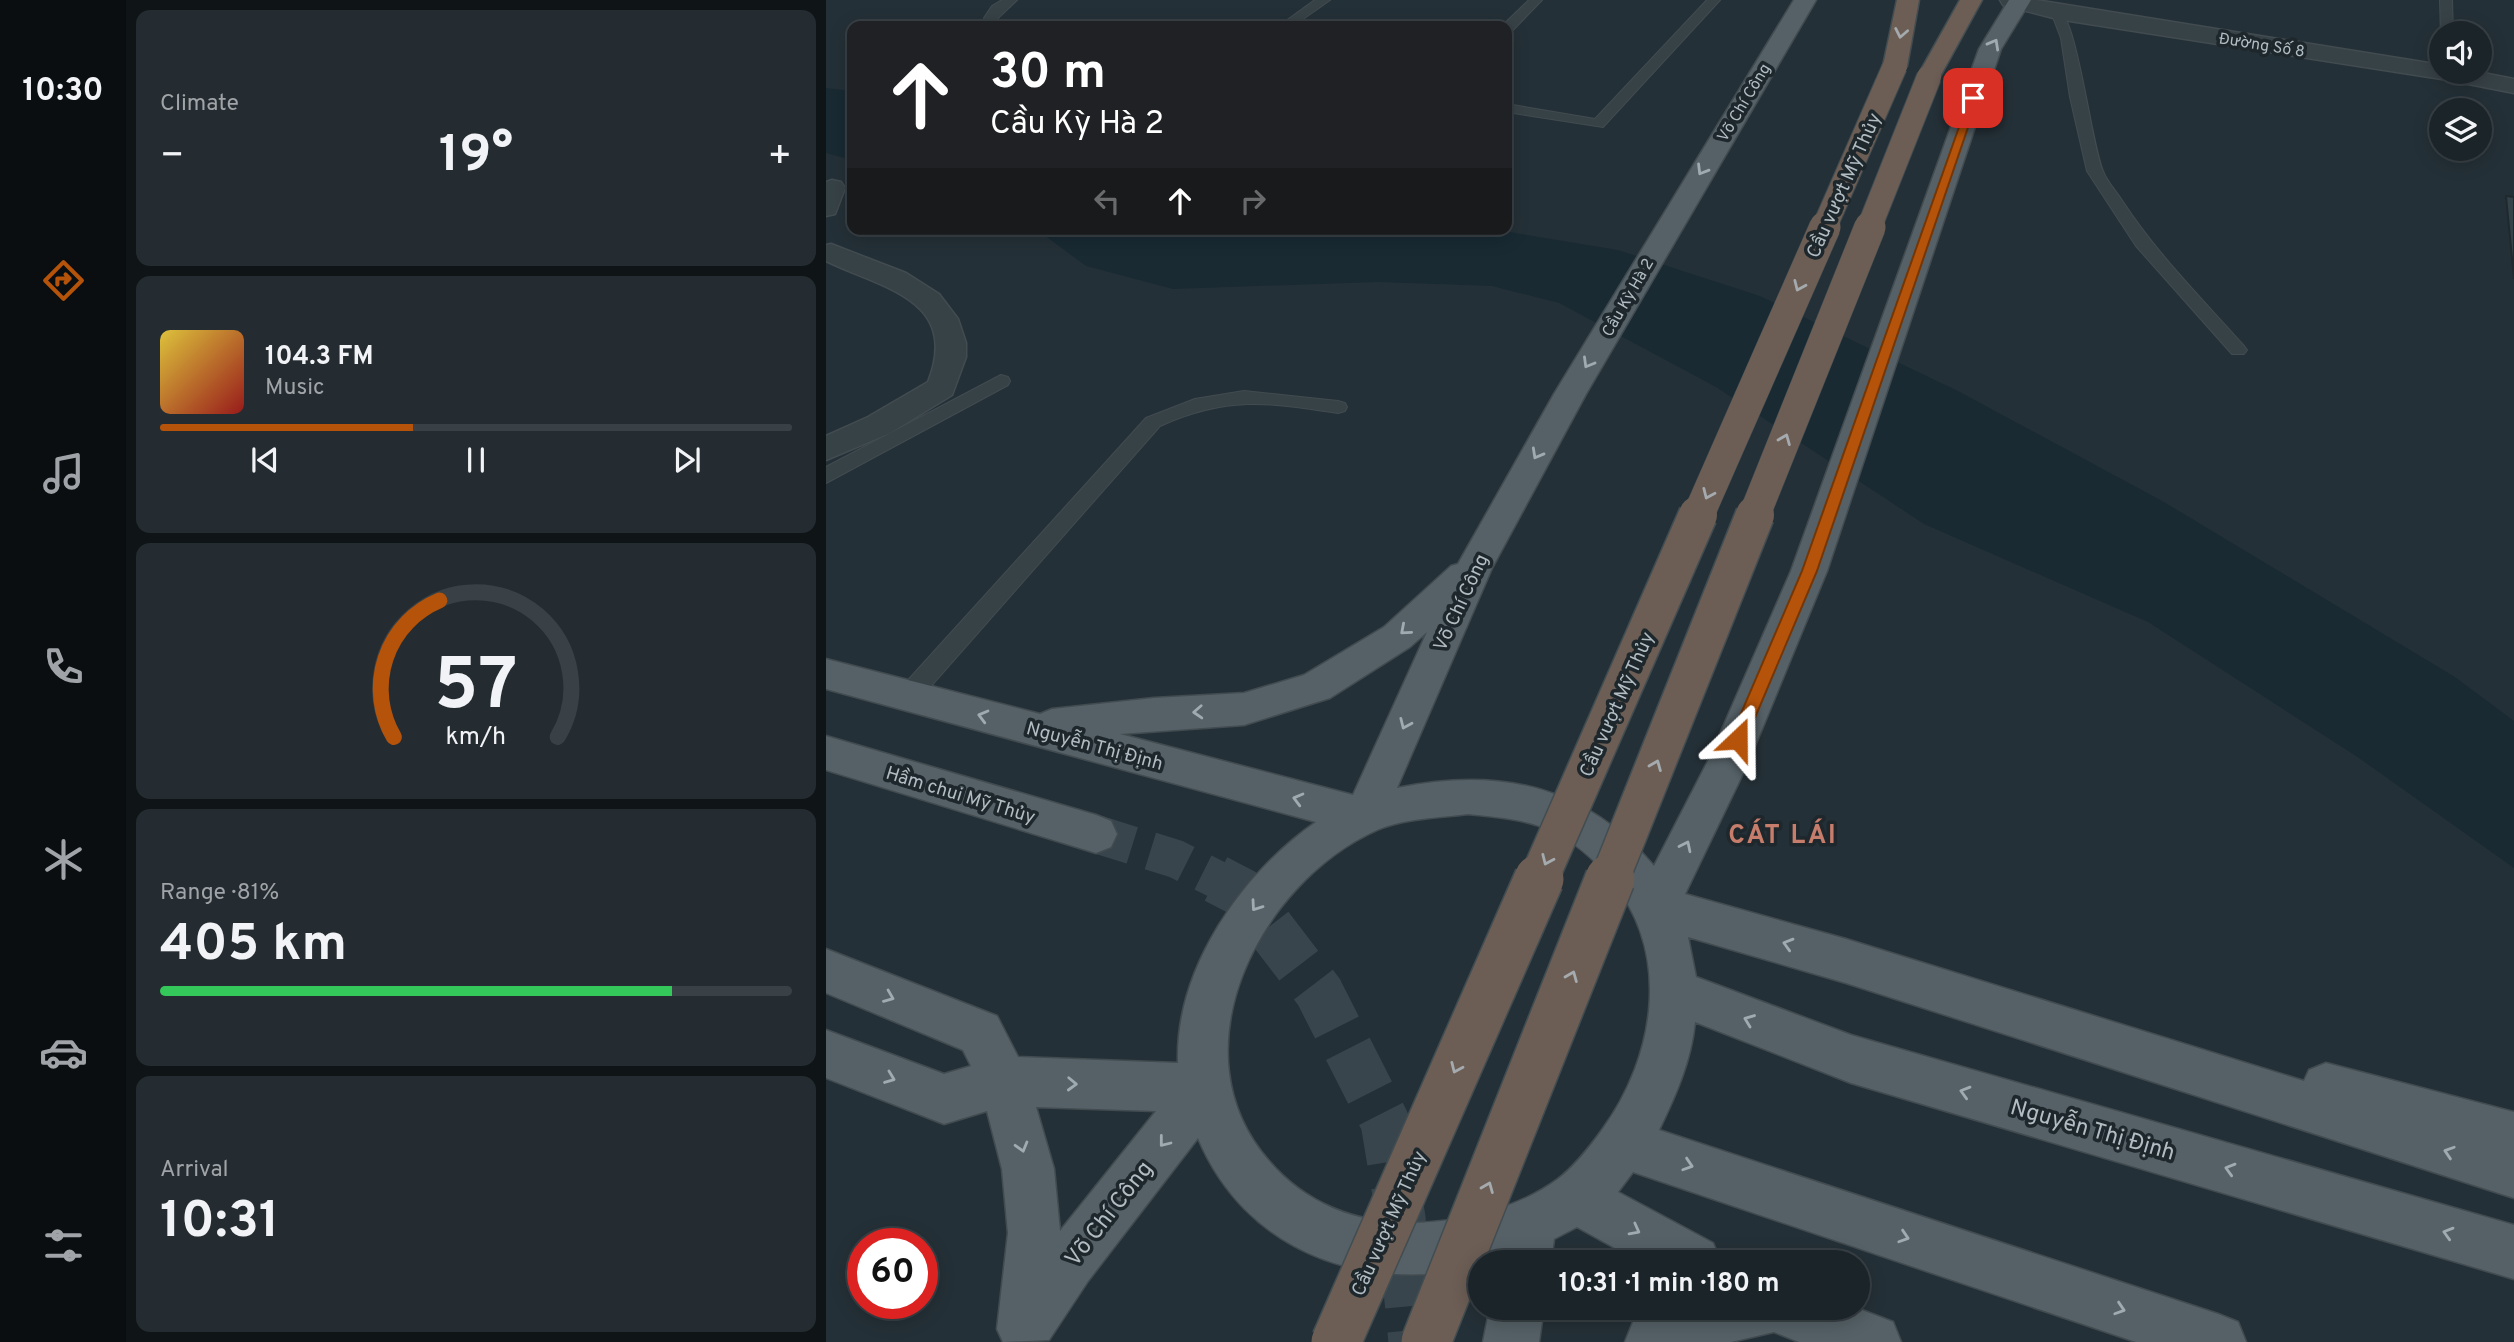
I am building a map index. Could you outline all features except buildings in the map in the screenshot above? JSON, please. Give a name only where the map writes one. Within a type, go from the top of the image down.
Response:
[{"type":"highway","points":[[1908,0],[1912,71]]},
{"type":"highway","points":[[1912,71],[1972,0]]},
{"type":"highway","name":"Cầu vượt Mỹ Thủy","points":[[1336,1342],[1912,71]]},
{"type":"highway","name":"Cầu vượt Mỹ Thủy","points":[[1426,1342],[1912,71]]},
{"type":"main road","points":[[1656,907],[1728,763],[1810,571],[1990,49],[2017,1]]},
{"type":"main road","name":"Võ Chí Công","points":[[1685,199],[1801,2]]},
{"type":"main road","name":"Cầu Kỳ Hà 2","points":[[1570,394],[1685,199]]},
{"type":"main road","name":"Võ Chí Công","points":[[1364,816],[1474,568],[1570,394]]},
{"type":"main road","points":[[1032,729],[1154,714],[1244,709],[1316,687],[1398,637],[1474,568]]},
{"type":"main road","name":"Nguyễn Thị Định","points":[[826,674],[1364,816]]},
{"type":"main road","name":"Hầm chui Mỹ Thủy","points":[[826,753],[1096,834]]},
{"type":"main road","points":[[1468,796],[1527,803],[1580,825],[1615,853],[1623,860],[1656,907],[1670,943],[1676,992],[1671,1043],[1654,1095],[1624,1144],[1576,1198],[1528,1241],[1474,1243],[1414,1251],[1355,1244],[1303,1224],[1261,1190],[1228,1147],[1206,1088],[1202,1043],[1212,996],[1229,947],[1257,903],[1291,865],[1326,838],[1364,816],[1409,804],[1468,796]]},
{"type":"main road","points":[[1656,907],[1846,961],[2514,1137]]},
{"type":"main road","points":[[1846,961],[2514,1172]]},
{"type":"main road","points":[[826,971],[980,1033],[1004,1081],[1028,1169],[1033,1209],[1033,1259],[1021,1335]]},
{"type":"main road","name":"Nguyễn Thị Định","points":[[1676,992],[1851,1059],[2514,1252]]},
{"type":"main road","points":[[826,1054],[944,1099],[1004,1081],[1206,1088]]},
{"type":"main road","name":"Võ Chí Công","points":[[1021,1335],[1069,1262],[1206,1088]]},
{"type":"main road","points":[[1624,1144],[2218,1342]]},
{"type":"main road","points":[[1576,1198],[1672,1250]]},
{"type":"main road","points":[[1511,1342],[1515,1320]]},
{"type":"main road","points":[[1653,1342],[1704,1320]]},
{"type":"main road","points":[[1814,1320],[1872,1342]]},
{"type":"street","name":"Đường Số 8","points":[[2017,1],[2057,12],[2429,69]]},
{"type":"street","name":"Đường Số 8","points":[[2492,81],[2514,86]]},
{"type":"street","points":[[826,449],[879,425],[941,388],[951,358],[947,322],[933,302],[895,278],[846,263],[828,245]]},
{"type":"lane","points":[[992,21],[997,9],[1011,0]]},
{"type":"lane","points":[[1292,21],[1324,0]]},
{"type":"lane","points":[[1512,23],[1536,0]]},
{"type":"lane","points":[[1512,109],[1598,124],[1714,0]]},
{"type":"lane","points":[[2445,0],[2446,21]]},
{"type":"lane","points":[[2057,12],[2068,38],[2077,97],[2095,171],[2142,243],[2238,350]]},
{"type":"lane","points":[[826,476],[1001,380]]},
{"type":"lane","points":[[908,695],[1153,422],[1184,406],[1213,399],[1253,395],[1338,407]]},
{"type":"water","points":[[826,88],[847,90],[847,159],[826,153]]},
{"type":"water","points":[[1512,232],[1618,250],[1760,296],[1960,392],[2164,502],[2455,677],[2514,721],[2514,868],[2356,756],[2148,622],[1924,524],[1716,387],[1559,303],[1492,286],[1378,282],[1173,289],[1086,266],[1044,235],[1512,235]]},
{"type":"tunnel","points":[[1096,834],[1176,859],[1216,879]]},
{"type":"tunnel","points":[[1216,879],[1220,881]]},
{"type":"tunnel","points":[[1216,879],[1243,893],[1319,992],[1385,1122],[1401,1218],[1413,1342]]},
{"type":"district","name":"CÁT LÁI","points":[[1783,834]]},
{"type":"route","points":[[1738,739],[1810,571],[1973,98]]}]
